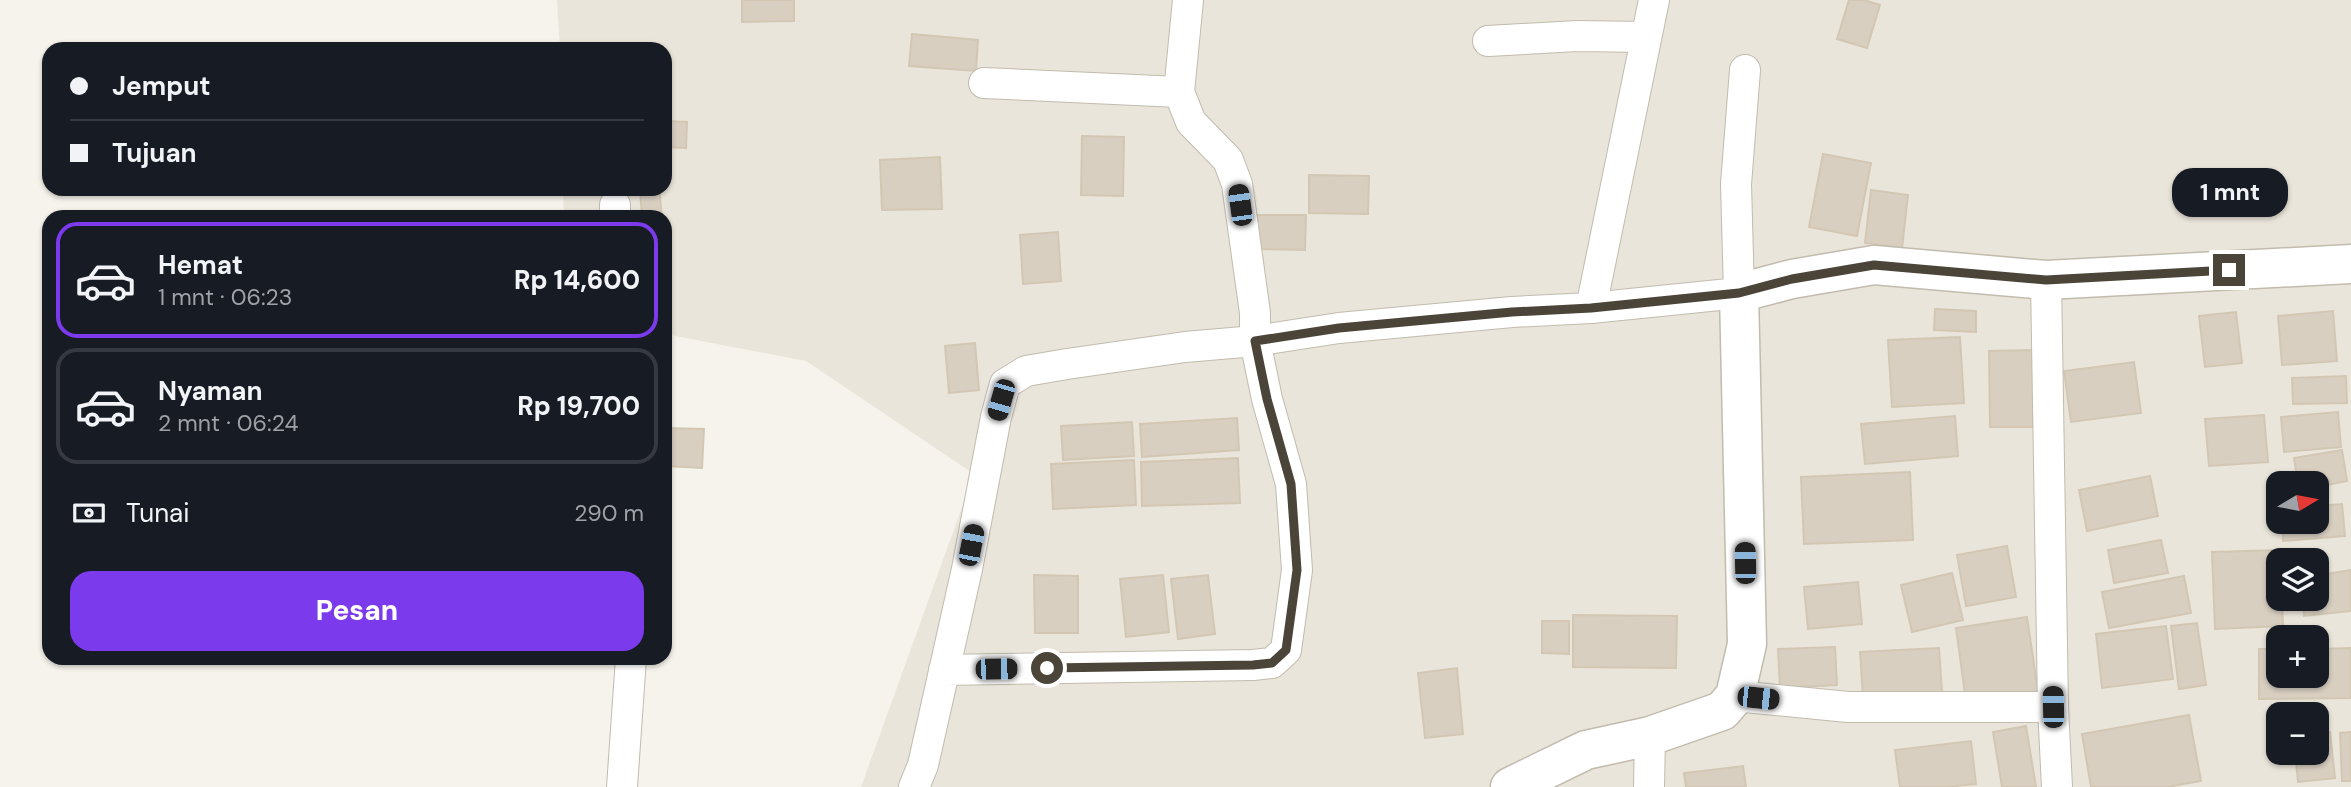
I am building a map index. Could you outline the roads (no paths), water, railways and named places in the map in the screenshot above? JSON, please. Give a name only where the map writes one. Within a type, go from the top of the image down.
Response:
[{"type":"street","points":[[944,670],[1253,665],[1272,663],[1286,650],[1297,570],[1291,484],[1267,399],[1255,341],[1255,313],[1237,184],[1227,160],[1191,122],[1179,92],[1188,0]]},
{"type":"street","points":[[1591,308],[1654,0]]},
{"type":"street","points":[[1488,41],[1577,36],[1646,37]]},
{"type":"street","points":[[1510,787],[1586,750],[1650,736],[1722,711],[1735,696],[1747,644],[1736,184],[1745,70]]},
{"type":"street","points":[[984,83],[1179,92]]},
{"type":"street","points":[[914,787],[923,765],[967,569],[996,417],[1005,384],[1026,371],[1185,347],[1255,341],[1339,328],[1739,293],[1792,279],[1874,265],[2046,280],[2351,264]]},
{"type":"street","points":[[2046,280],[2053,707],[2057,787]]},
{"type":"street","points":[[622,787],[631,665]]},
{"type":"street","points":[[1735,696],[1848,707],[2053,707]]},
{"type":"street","points":[[1649,787],[1650,736]]}]
